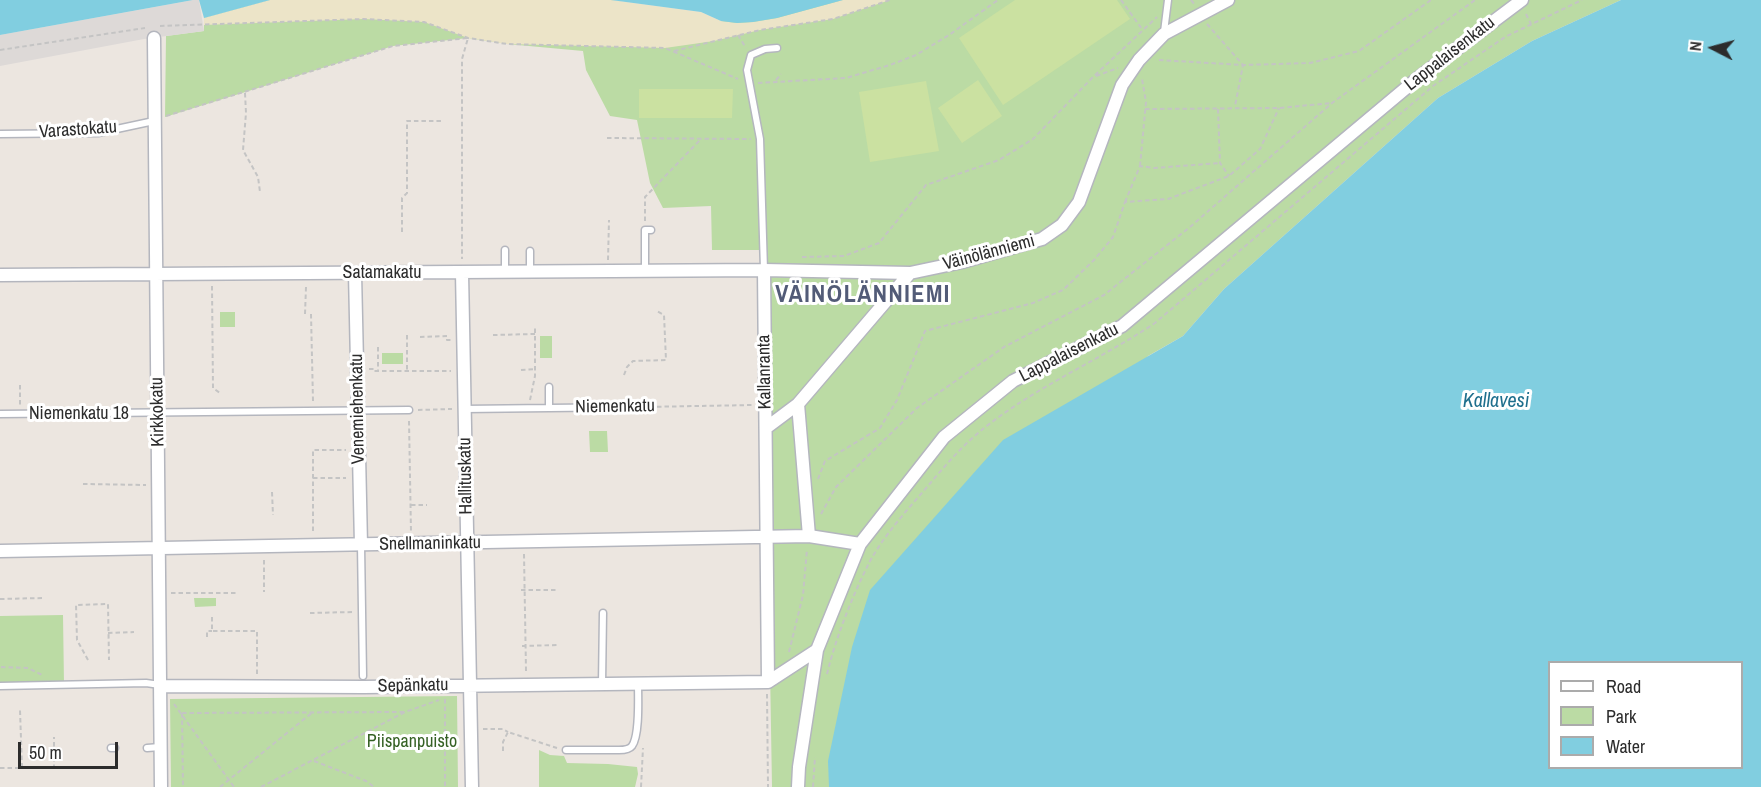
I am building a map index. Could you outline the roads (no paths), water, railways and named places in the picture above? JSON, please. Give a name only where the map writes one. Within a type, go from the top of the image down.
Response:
[{"type":"street","name":"Väinölänniemi","points":[[764,270],[910,273],[962,262],[1042,239],[1062,225],[1078,201],[1122,85],[1139,60],[1164,34],[1228,0]]},
{"type":"street","name":"Lappalaisenkatu","points":[[798,787],[799,767],[818,650],[860,544],[944,437],[1013,381],[1122,326],[1418,78],[1522,0]]},
{"type":"street","name":"Kirkkokatu","points":[[154,38],[161,787]]},
{"type":"street","name":"Satamakatu","points":[[0,275],[764,270]]},
{"type":"street","name":"Kallanranta","points":[[764,270],[767,687]]},
{"type":"street","name":"Venemiehenkatu","points":[[355,273],[361,544]]},
{"type":"street","name":"Hallituskatu","points":[[462,273],[460,409],[467,543],[472,787]]},
{"type":"street","points":[[766,428],[798,404],[910,273]]},
{"type":"street","points":[[798,404],[808,537]]},
{"type":"street","name":"Snellmaninkatu","points":[[0,551],[766,537],[808,537],[860,544]]},
{"type":"street","points":[[767,687],[818,650]]},
{"type":"street","name":"Sepänkatu","points":[[160,686],[638,684],[767,687]]},
{"type":"lane","points":[[1164,34],[1168,3]]},
{"type":"lane","name":"Kallanranta","points":[[764,270],[760,139],[747,70],[751,56],[765,49],[777,48]]},
{"type":"lane","name":"Varastokatu","points":[[0,134],[98,133],[155,120]]},
{"type":"lane","points":[[645,271],[648,230]]},
{"type":"lane","points":[[505,250],[505,273]]},
{"type":"lane","points":[[530,251],[530,273]]},
{"type":"lane","points":[[549,387],[549,408]]},
{"type":"lane","name":"Niemenkatu","points":[[460,409],[634,407]]},
{"type":"lane","points":[[158,413],[409,410]]},
{"type":"lane","name":"Niemenkatu 18","points":[[0,414],[158,413]]},
{"type":"lane","points":[[361,544],[363,676]]},
{"type":"lane","points":[[602,684],[603,613]]},
{"type":"lane","name":"Sepänkatu","points":[[0,686],[146,683],[160,686]]},
{"type":"lane","points":[[566,750],[627,750],[632,746],[636,731],[638,684]]},
{"type":"lane","points":[[147,748],[161,747]]},
{"type":"water","points":[[0,0],[193,0],[0,35]]},
{"type":"water","points":[[199,0],[270,0],[204,18]]},
{"type":"water","points":[[611,0],[843,0],[777,18],[737,23],[721,21],[701,12]]},
{"type":"water","name":"Kallavesi","points":[[1621,0],[1761,0],[1761,787],[829,787],[828,761],[852,647],[870,590],[1003,440],[1183,336],[1224,289],[1438,98],[1532,41]]},
{"type":"district","name":"VÄINÖLÄNNIEMI","points":[[863,296]]},
{"type":"park label","name":"Piispanpuisto","points":[[412,742]]}]
